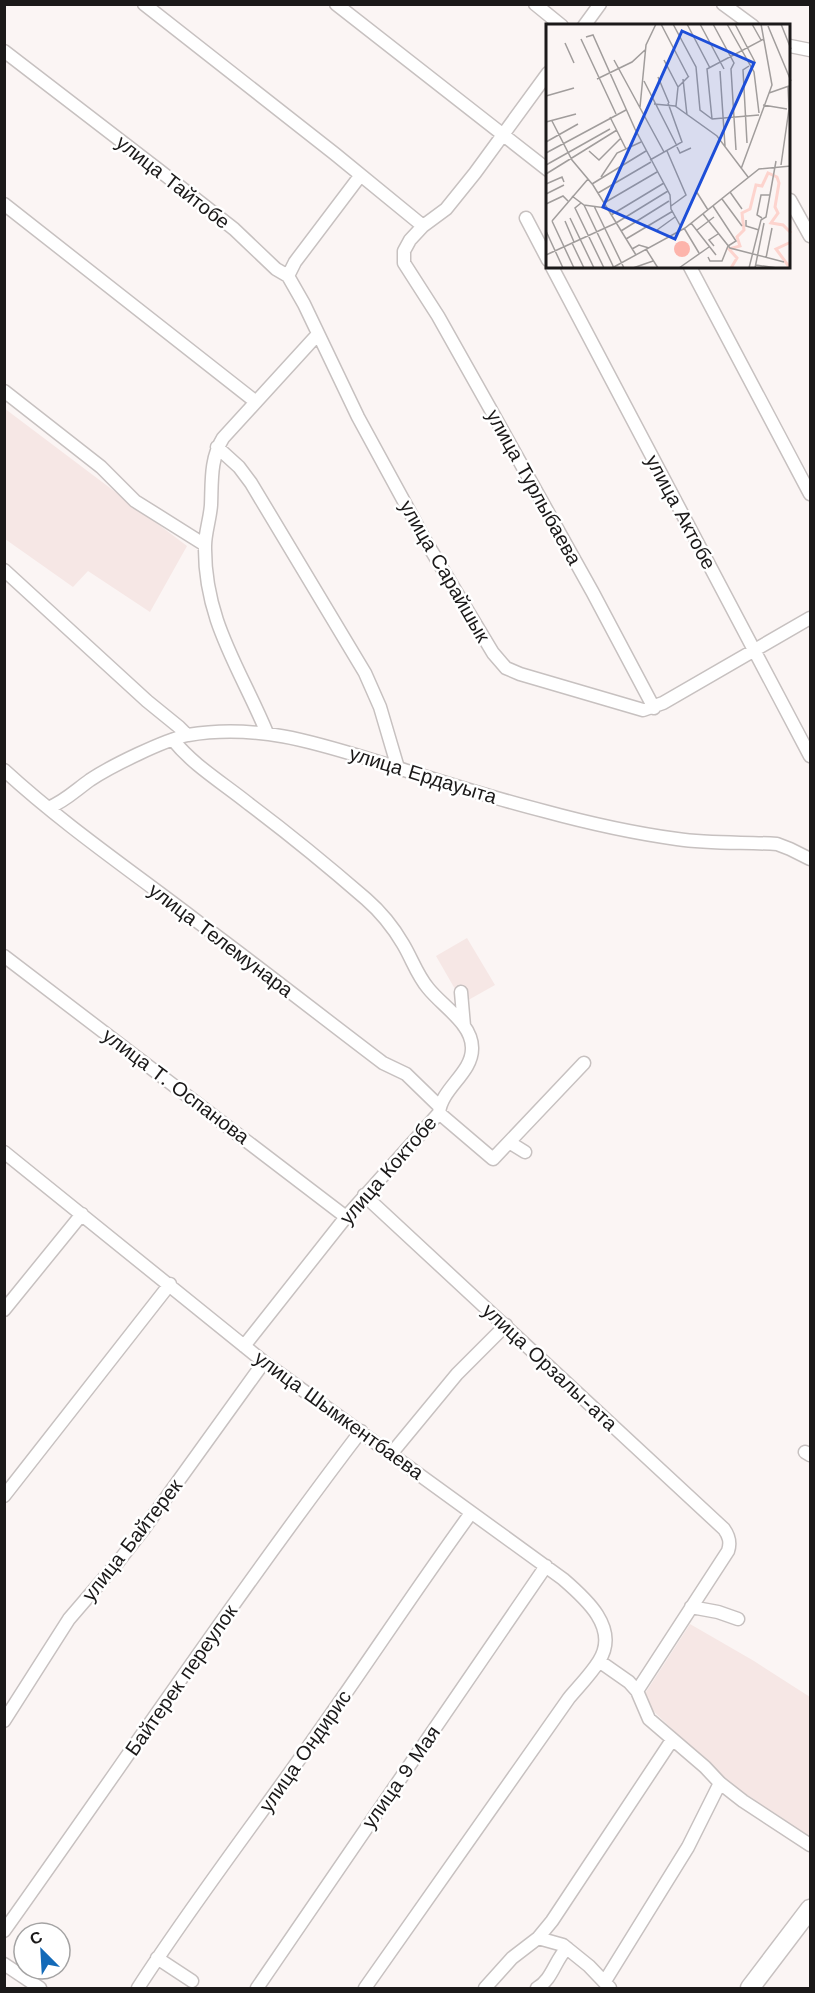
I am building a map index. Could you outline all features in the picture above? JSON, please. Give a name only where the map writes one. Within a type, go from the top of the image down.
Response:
[{"type":"highway","points":[[750,1989],[810,1909]]},
{"type":"street","points":[[144,4],[423,226],[446,209],[546,76]]},
{"type":"street","points":[[336,4],[546,168]]},
{"type":"street","points":[[535,4],[560,24]]},
{"type":"street","points":[[585,24],[600,4]]},
{"type":"street","points":[[723,4],[750,24]]},
{"type":"street","points":[[791,45],[810,50]]},
{"type":"street","name":"улица Тайтобе","points":[[4,51],[160,171],[234,230],[276,269],[288,276],[304,303],[318,334]]},
{"type":"street","points":[[288,276],[360,176]]},
{"type":"street","points":[[791,203],[810,236]]},
{"type":"street","points":[[4,204],[256,402]]},
{"type":"street","points":[[526,218],[546,256]]},
{"type":"street","name":"улица Турлыбаева","points":[[423,226],[410,240],[404,251],[404,263],[438,316],[536,490],[654,708]]},
{"type":"street","name":"улица Актобе","points":[[553,268],[810,756]]},
{"type":"street","points":[[691,268],[810,494]]},
{"type":"street","points":[[267,733],[221,636],[211,605],[205,545],[210,513],[214,454],[223,438],[318,334]]},
{"type":"street","name":"улица Сарайшык","points":[[318,334],[358,417],[425,540],[493,653],[512,672],[643,710],[654,708]]},
{"type":"street","points":[[4,391],[101,467],[135,501],[205,545]]},
{"type":"street","points":[[217,447],[239,467],[251,483],[365,673],[380,707],[398,768]]},
{"type":"street","points":[[4,570],[187,735]]},
{"type":"street","points":[[654,708],[810,618]]},
{"type":"street","name":"улица Ердауыта","points":[[48,808],[57,805],[90,780],[108,770],[173,740],[187,735],[241,730],[267,733],[344,751],[569,818],[677,839],[777,844],[810,859]]},
{"type":"street","name":"улица Коктобе","points":[[173,740],[194,762],[277,825],[367,899],[384,916],[427,987],[464,1026],[472,1042],[472,1052],[465,1068],[440,1110],[364,1195],[244,1346]]},
{"type":"street","name":"улица Телемунара","points":[[4,770],[123,867],[383,1063],[405,1074],[493,1160],[509,1142]]},
{"type":"street","name":"улица Т. Оспанова","points":[[4,956],[346,1217]]},
{"type":"street","points":[[461,992],[464,1026]]},
{"type":"street","points":[[525,1152],[509,1142],[584,1063]]},
{"type":"street","name":"улица Шымкентбаева","points":[[4,1152],[264,1362],[546,1566],[581,1594],[600,1619],[604,1629],[605,1647],[599,1661]]},
{"type":"street","name":"улица Орзалы-ата","points":[[364,1195],[724,1528],[730,1541],[728,1551],[691,1607]]},
{"type":"street","points":[[4,1310],[82,1214]]},
{"type":"street","points":[[4,1496],[170,1284]]},
{"type":"street","points":[[391,1454],[451,1382],[506,1325]]},
{"type":"street","name":"улица Байтерек","points":[[4,1720],[69,1619],[143,1530],[264,1362]]},
{"type":"street","name":"Байтерек переулок","points":[[4,1931],[208,1644],[244,1589],[361,1431]]},
{"type":"street","name":"улица Ондирис","points":[[138,1989],[471,1513]]},
{"type":"street","name":"улица 9 Мая","points":[[257,1989],[546,1566]]},
{"type":"street","points":[[637,1692],[691,1607],[718,1612],[738,1619]]},
{"type":"street","points":[[365,1989],[569,1698],[599,1661],[629,1683],[637,1692],[649,1719],[705,1767],[720,1783],[810,1845]]},
{"type":"street","points":[[485,1989],[516,1954],[538,1938],[557,1914],[672,1740]]},
{"type":"street","points":[[538,1938],[565,1947],[608,1985],[688,1846],[720,1783]]},
{"type":"street","points":[[557,1914],[556,1927],[565,1947]]},
{"type":"street","points":[[537,1989],[548,1979],[565,1947]]},
{"type":"street","points":[[158,1958],[192,1981]]},
{"type":"street","points":[[4,1964],[36,1986]]},
{"type":"street","points":[[18,1989],[36,1986]]},
{"type":"shaded area","points":[[4,408],[187,546],[150,612],[88,571],[73,587],[5,539]]},
{"type":"shaded area","points":[[467,938],[495,985],[463,1003],[436,956]]},
{"type":"shaded area","points":[[690,1624],[810,1697],[810,1839],[723,1778],[646,1704],[646,1692]]}]
